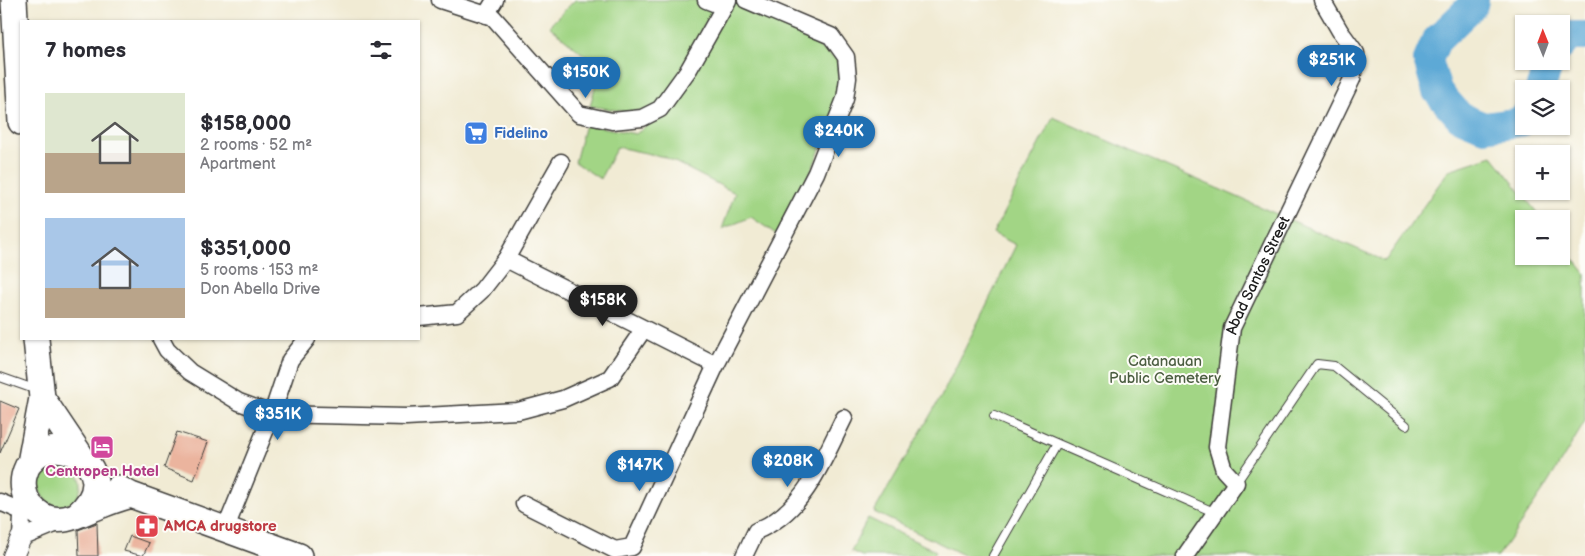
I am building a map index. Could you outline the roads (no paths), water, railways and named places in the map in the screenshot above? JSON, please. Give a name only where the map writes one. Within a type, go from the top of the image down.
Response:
[{"type":"main road","points":[[14,0],[20,105]]},
{"type":"main road","points":[[36,340],[41,395],[30,463],[24,475],[22,500],[28,502],[37,513],[50,519],[70,518],[131,495]]},
{"type":"main road","points":[[41,395],[85,461],[95,480],[94,493],[88,506],[70,518]]},
{"type":"main road","points":[[30,463],[41,453],[54,449],[68,450],[85,461],[112,484],[131,495],[299,556]]},
{"type":"street","points":[[440,0],[493,17],[579,114],[612,121],[642,118],[660,109],[689,69],[726,4],[706,0]]},
{"type":"street","points":[[486,15],[495,0]]},
{"type":"street","points":[[524,504],[615,550],[632,547],[716,365],[816,173],[845,99],[848,78],[846,57],[831,36],[746,0]]},
{"type":"street","name":"Abad Santos Street","points":[[1236,483],[1224,470],[1217,447],[1232,328],[1352,79],[1356,53],[1340,31],[1322,0]]},
{"type":"street","points":[[420,317],[457,313],[482,290],[506,260],[561,162]]},
{"type":"street","points":[[506,260],[716,365]]},
{"type":"street","points":[[162,340],[167,350],[190,372],[239,402],[272,414],[406,417],[518,411],[563,399],[610,378],[643,330]]},
{"type":"street","points":[[225,530],[272,414],[290,360],[306,340]]},
{"type":"street","points":[[744,556],[756,531],[771,525],[790,510],[814,479],[844,418]]},
{"type":"street","points":[[1185,556],[1236,483]]},
{"type":"street","points":[[0,502],[22,500],[17,547]]},
{"type":"street","points":[[17,547],[70,518]]},
{"type":"lane","points":[[1236,483],[1317,364],[1334,366],[1406,425]]},
{"type":"lane","points":[[0,377],[41,395]]},
{"type":"lane","points":[[994,416],[1216,513]]},
{"type":"lane","points":[[993,556],[1057,444]]},
{"type":"waterway","points":[[1474,0],[1473,5],[1436,41],[1428,60],[1437,91],[1460,117],[1484,127],[1515,123]]},
{"type":"waterway","points":[[1570,36],[1585,36]]},
{"type":"waterway","points":[[1543,80],[1547,70]]},
{"type":"place","name":"Fidelino","points":[[476,133]]},
{"type":"place","name":"Centropen Hotel","points":[[102,447]]},
{"type":"place","name":"AMCA drugstore","points":[[147,526]]},
{"type":"park label","name":"Catanauan Public Cemetery","points":[[1165,370]]}]
